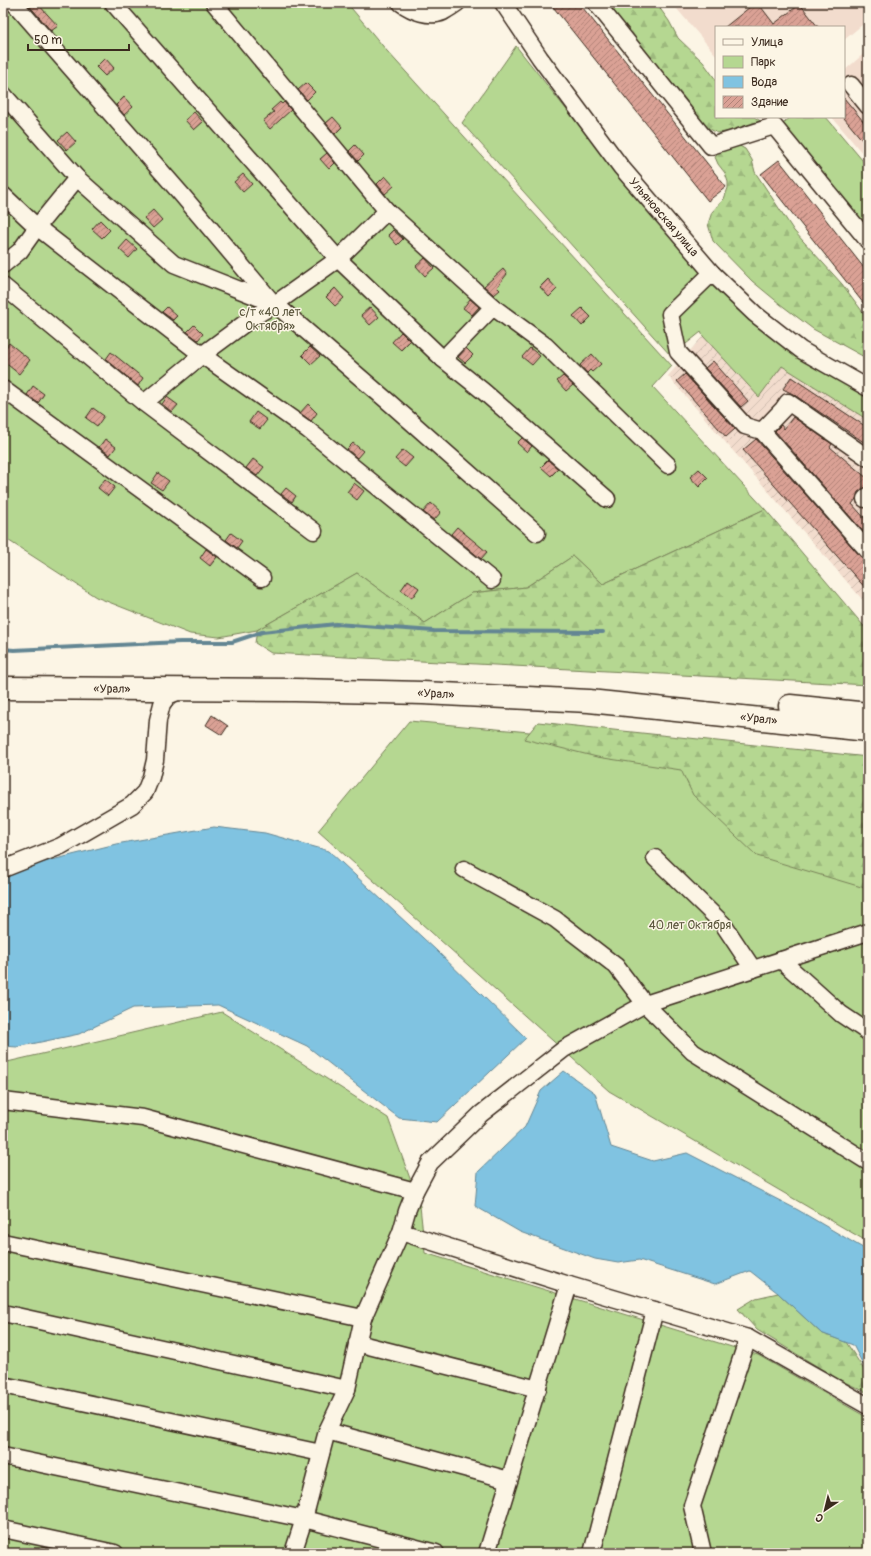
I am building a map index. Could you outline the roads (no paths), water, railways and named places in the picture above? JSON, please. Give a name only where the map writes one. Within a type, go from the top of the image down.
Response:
[{"type":"highway","name":"«Урал»","points":[[3,674],[296,675],[422,678],[590,688],[868,714]]},
{"type":"highway","name":"«Урал»","points":[[3,688],[423,692],[589,701],[868,730]]},
{"type":"street","points":[[14,3],[275,304],[537,533]]},
{"type":"street","points":[[113,3],[338,259],[443,359],[483,391],[607,499]]},
{"type":"street","points":[[214,3],[387,211],[493,307],[546,346],[668,465]]},
{"type":"street","points":[[401,3],[409,9],[427,14],[442,12],[457,3]]},
{"type":"street","name":"Ульяновская улица","points":[[503,3],[540,58],[621,166],[712,273],[755,314],[801,350],[868,388]]},
{"type":"street","points":[[596,3],[711,146],[774,126],[868,241]]},
{"type":"street","points":[[851,85],[868,106]]},
{"type":"street","points":[[3,94],[77,178],[174,264],[275,304]]},
{"type":"street","points":[[3,265],[20,251],[37,227],[77,178]]},
{"type":"street","points":[[3,195],[37,227],[202,355],[308,430],[492,580]]},
{"type":"street","points":[[144,403],[202,355],[252,318],[275,304],[338,259],[387,211]]},
{"type":"street","points":[[712,273],[670,314],[678,352],[745,426],[762,431],[868,551]]},
{"type":"street","points":[[3,286],[144,403],[314,531]]},
{"type":"street","points":[[443,359],[493,307]]},
{"type":"street","points":[[3,389],[262,578]]},
{"type":"street","points":[[762,431],[783,410],[788,402],[868,458]]},
{"type":"street","points":[[125,689],[137,692],[149,701],[154,708],[158,720]]},
{"type":"street","points":[[3,870],[61,846],[132,805],[145,792],[152,777],[155,760],[158,720],[160,709],[164,700],[172,694],[185,689]]},
{"type":"street","points":[[655,858],[723,924],[753,969]]},
{"type":"street","points":[[464,869],[555,918],[616,966],[645,1004],[693,1052],[868,1162]]},
{"type":"street","points":[[293,1553],[304,1519],[327,1431],[347,1389],[363,1318],[401,1232],[415,1191],[430,1163],[481,1114],[564,1049],[645,1004],[868,932]]},
{"type":"street","points":[[781,960],[841,1014],[868,1032]]},
{"type":"street","points":[[3,1101],[143,1118],[415,1191]]},
{"type":"street","points":[[401,1232],[570,1285],[748,1338],[868,1406]]},
{"type":"street","points":[[3,1242],[363,1318]]},
{"type":"street","points":[[487,1553],[570,1285]]},
{"type":"street","points":[[592,1553],[656,1310]]},
{"type":"street","points":[[3,1313],[347,1389]]},
{"type":"street","points":[[703,1553],[692,1506],[748,1338]]},
{"type":"street","points":[[357,1343],[538,1388]]},
{"type":"street","points":[[3,1385],[321,1453]]},
{"type":"street","points":[[327,1431],[510,1480]]},
{"type":"street","points":[[3,1456],[304,1519],[436,1553]]},
{"type":"street","points":[[3,1529],[115,1553]]},
{"type":"water","points":[[214,827],[265,833],[329,851],[436,950],[526,1038],[437,1122],[399,1118],[307,1046],[218,1005],[133,1008],[79,1034],[17,1047],[3,1046],[3,878],[36,864],[116,844]]},
{"type":"water","points":[[564,1071],[595,1093],[611,1147],[653,1161],[687,1153],[798,1210],[868,1251],[868,1374],[853,1345],[821,1333],[778,1293],[750,1271],[715,1284],[639,1260],[618,1263],[595,1259],[520,1232],[475,1206],[478,1172],[525,1127],[541,1091]]},
{"type":"waterway","points":[[3,649],[14,650],[180,642],[232,642],[262,632],[336,624],[434,631],[603,632]]},
{"type":"park label","name":"с/т «40 лет Октября»","points":[[270,319]]},
{"type":"park label","name":"40 лет Октября","points":[[690,925]]}]
